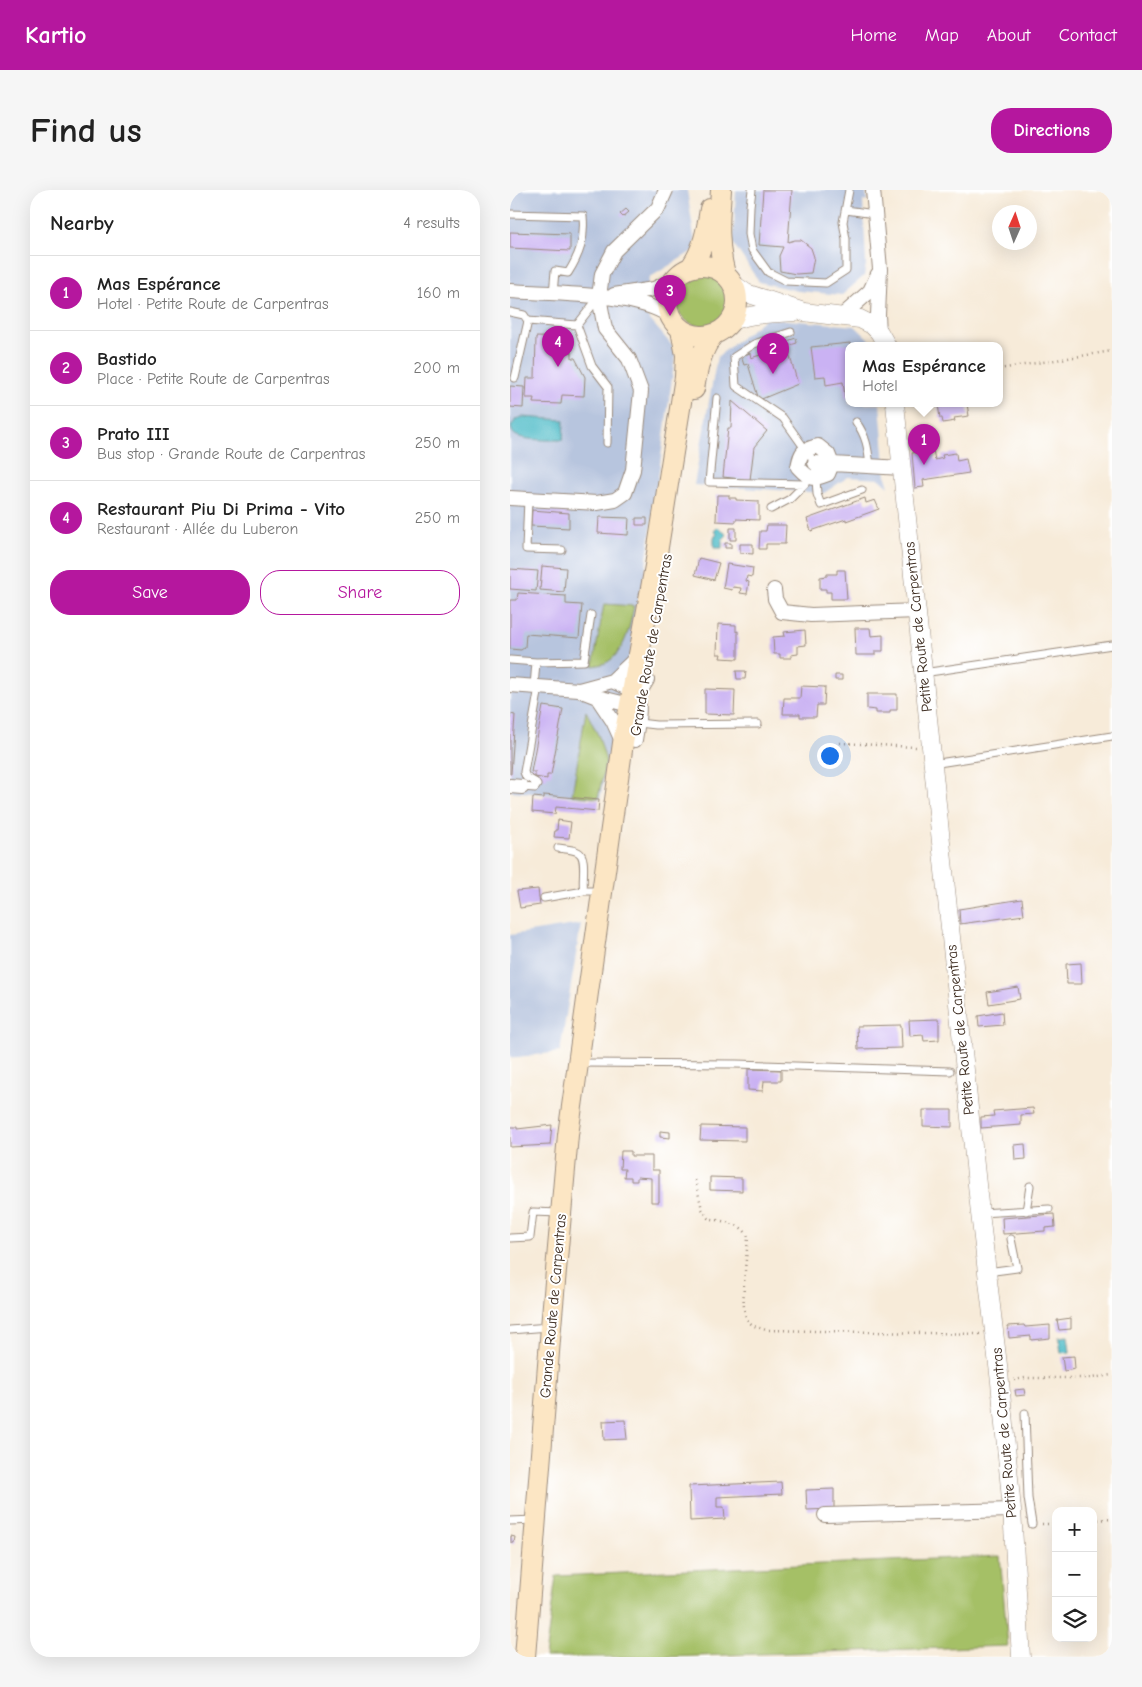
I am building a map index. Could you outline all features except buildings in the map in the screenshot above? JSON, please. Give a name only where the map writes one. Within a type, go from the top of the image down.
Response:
[{"type":"main road","points":[[673,280],[691,267],[698,257],[706,231],[712,190]]},
{"type":"main road","points":[[720,190],[718,233],[720,254],[729,279],[738,296],[737,309],[732,321]]},
{"type":"main road","points":[[691,267],[703,266],[714,268],[729,279]]},
{"type":"main road","name":"Grande Route de Carpentras","points":[[525,1657],[550,1327],[578,1062],[593,957],[633,736],[640,649],[685,377],[686,355],[666,304],[673,280]]},
{"type":"main road","name":"Grande Route de Carpentras","points":[[593,957],[593,891],[633,736],[637,692],[696,376],[707,343],[713,335],[724,330],[732,321]]},
{"type":"main road","points":[[675,323],[697,336],[713,335]]},
{"type":"street","points":[[510,498],[597,503],[615,500],[625,493],[633,470],[641,391],[629,359],[605,329],[599,296],[602,274],[614,251],[658,208],[666,190]]},
{"type":"street","points":[[873,190],[880,269],[878,315],[883,339]]},
{"type":"street","points":[[841,317],[870,291],[880,269]]},
{"type":"street","points":[[729,279],[746,293],[804,312],[860,320],[872,325],[883,339]]},
{"type":"street","points":[[599,296],[654,289],[673,280]]},
{"type":"street","points":[[510,291],[599,296],[641,304],[661,310],[675,323]]},
{"type":"street","points":[[732,321],[744,316],[804,312]]},
{"type":"street","name":"Petite Route de Carpentras","points":[[895,407],[980,1213],[1000,1382],[1012,1510],[1021,1657]]},
{"type":"street","points":[[818,446],[828,454],[832,464],[828,474],[809,480],[798,468],[800,455],[805,449],[818,446]]},
{"type":"street","points":[[815,463],[902,468]]},
{"type":"street","points":[[774,590],[775,599],[782,612],[811,615],[917,611]]},
{"type":"street","points":[[579,690],[612,681],[632,662],[640,649]]},
{"type":"street","points":[[510,686],[579,690],[626,705],[637,692],[612,681]]},
{"type":"street","points":[[597,697],[612,721],[633,736]]},
{"type":"street","points":[[825,1515],[1012,1510]]},
{"type":"lane","points":[[752,190],[749,234],[752,250],[768,272],[786,281],[826,283],[846,270],[846,239],[843,222],[849,190]]},
{"type":"lane","points":[[846,210],[876,214]]},
{"type":"lane","points":[[510,214],[583,216],[584,234],[577,259],[568,273],[555,272],[553,294]]},
{"type":"lane","points":[[577,325],[599,296]]},
{"type":"lane","points":[[510,312],[524,315],[528,321],[515,378]]},
{"type":"lane","points":[[528,321],[577,325]]},
{"type":"lane","points":[[577,325],[592,366],[608,387],[607,443]]},
{"type":"lane","points":[[771,509],[790,499],[809,480],[815,463],[783,418],[736,386],[734,357],[754,344],[790,332]]},
{"type":"lane","points":[[717,398],[708,482],[809,480]]},
{"type":"lane","points":[[856,422],[864,433],[870,466]]},
{"type":"lane","points":[[809,480],[821,505],[862,490]]},
{"type":"lane","points":[[528,499],[526,548],[562,550]]},
{"type":"lane","points":[[510,660],[536,662],[584,661],[591,615]]},
{"type":"lane","points":[[923,673],[1112,645]]},
{"type":"lane","points":[[516,787],[535,788],[537,785],[526,777],[524,772],[536,687],[536,662]]},
{"type":"lane","points":[[633,736],[656,724],[758,724]]},
{"type":"lane","points":[[931,756],[1112,736]]},
{"type":"lane","points":[[558,848],[578,852],[583,856],[582,884],[593,891]]},
{"type":"lane","points":[[544,898],[593,891]]},
{"type":"lane","points":[[578,1062],[736,1064],[950,1071]]},
{"type":"lane","points":[[1026,1211],[1030,1186]]},
{"type":"lane","points":[[980,1213],[1049,1209]]},
{"type":"lane","points":[[510,1238],[530,1237],[533,1212],[561,1213]]},
{"type":"lane","points":[[987,1272],[1017,1268],[1011,1239]]},
{"type":"lane","points":[[510,1330],[550,1327]]},
{"type":"lane","points":[[1026,1413],[1028,1498],[1032,1524]]},
{"type":"lane","points":[[510,1521],[535,1520]]},
{"type":"path","points":[[1003,368],[1112,351]]},
{"type":"path","points":[[840,743],[931,756]]},
{"type":"path","points":[[695,1180],[702,1209],[708,1218],[738,1225],[745,1230],[748,1238],[744,1302],[746,1317],[752,1326],[766,1330],[994,1333]]},
{"type":"path","points":[[1000,1382],[1025,1378],[1092,1378],[1112,1376]]},
{"type":"path","points":[[1097,1520],[1112,1519]]},
{"type":"shaded area","points":[[510,190],[687,190],[696,249],[649,278],[644,313],[676,350],[641,601],[600,799],[510,791]]},
{"type":"shaded area","points":[[736,190],[866,190],[867,200],[863,201],[866,264],[864,276],[842,295],[798,291],[759,282],[733,243]]},
{"type":"shaded area","points":[[766,318],[855,326],[872,342],[845,342],[845,407],[880,407],[886,477],[889,487],[880,479],[848,477],[824,493],[694,485],[717,357]]},
{"type":"shaded area","points":[[581,924],[560,1052],[510,1058],[510,935]]},
{"type":"green space","points":[[697,274],[707,274],[716,278],[724,286],[728,300],[724,314],[716,322],[707,326],[697,326],[688,322],[680,314],[676,305],[676,295],[680,286],[688,278]]},
{"type":"green space","points":[[604,604],[634,606],[631,621],[620,650],[607,662],[593,666]]},
{"type":"green space","points":[[586,711],[599,737],[606,761],[598,798],[572,795]]},
{"type":"green space","points":[[1000,1556],[1008,1646],[666,1657],[545,1657],[556,1576]]},
{"type":"water","points":[[522,417],[564,420],[563,440],[537,440],[518,436],[513,433],[511,427],[516,419]]},
{"type":"water","points":[[718,527],[727,535],[722,540],[722,548],[714,548],[714,537],[717,534],[714,531]]},
{"type":"water","points":[[1068,1336],[1070,1352],[1061,1353],[1059,1337]]},
{"type":"place","name":"Prato III","points":[[670,316]]},
{"type":"place","name":"Restaurant Piu Di Prima - Vito","points":[[558,367]]},
{"type":"place","name":"Bastido","points":[[773,374]]},
{"type":"place","name":"Mas Espérance","points":[[924,465]]}]
